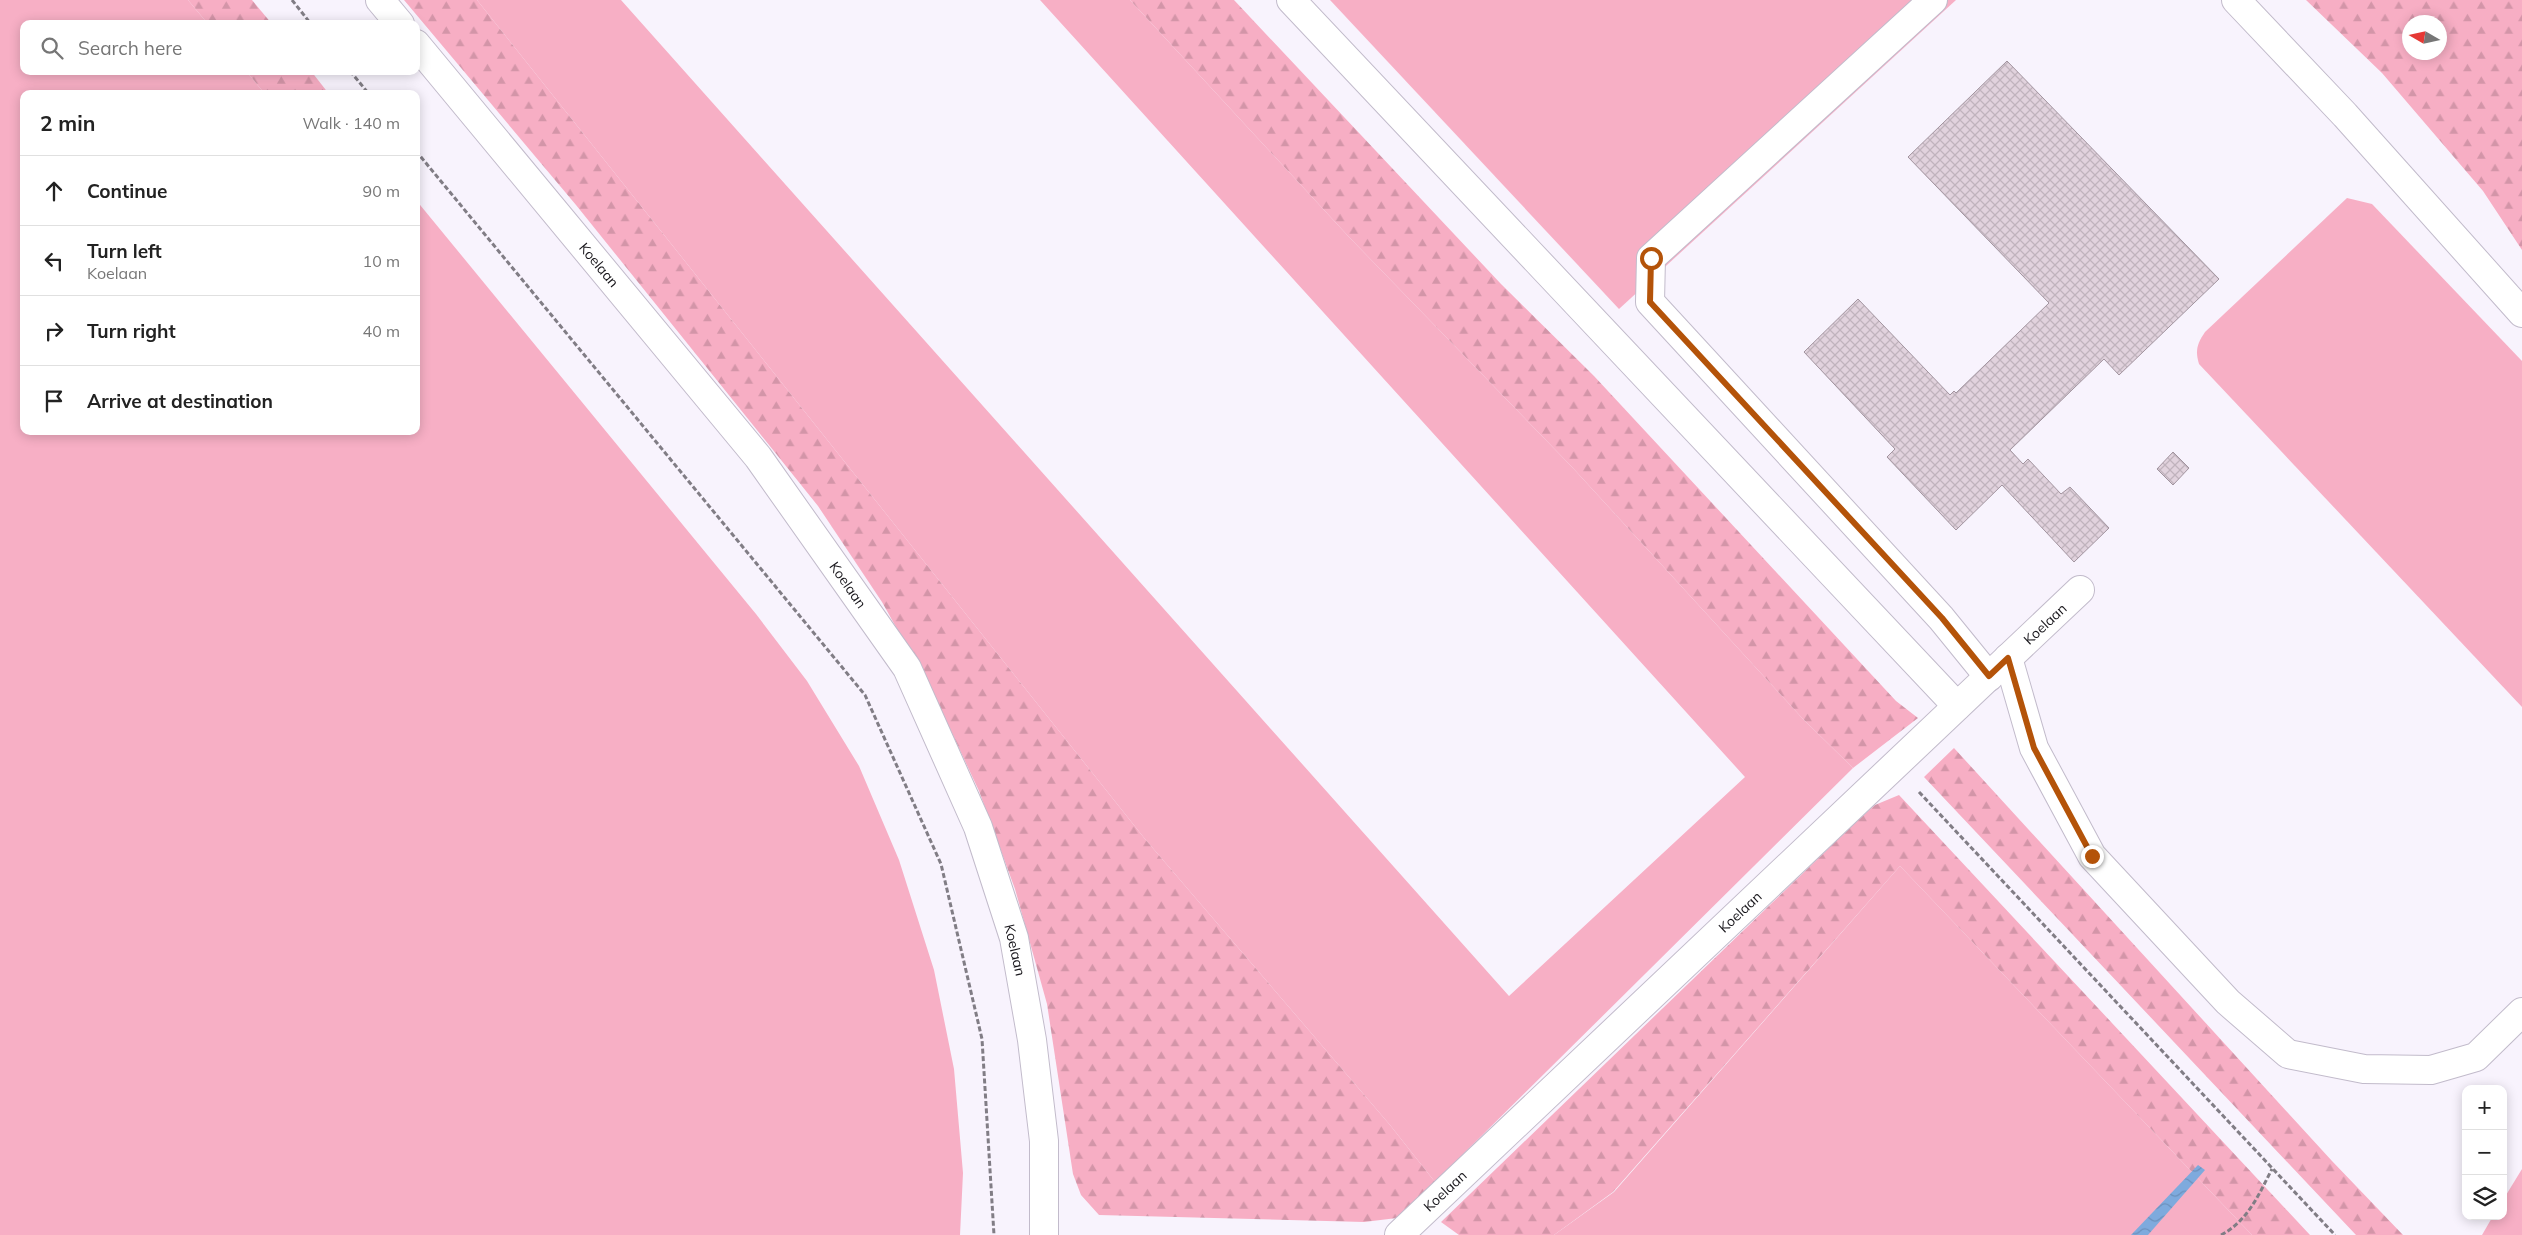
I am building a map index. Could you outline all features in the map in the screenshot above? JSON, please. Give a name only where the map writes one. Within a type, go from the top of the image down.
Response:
[{"type":"street","points":[[380,0],[397,20]]},
{"type":"street","points":[[1291,0],[1957,706]]},
{"type":"street","points":[[1933,0],[1651,258],[1650,302],[1942,618],[1989,676]]},
{"type":"street","points":[[2236,0],[2345,115],[2522,313]]},
{"type":"street","name":"Koelaan","points":[[420,49],[758,457],[907,668],[978,826],[1014,938],[1032,1040],[1044,1141],[1044,1235]]},
{"type":"street","name":"Koelaan","points":[[1399,1235],[2080,590]]},
{"type":"street","points":[[2008,658],[2034,748],[2092,856],[2228,1002],[2288,1054],[2364,1070],[2431,1070],[2476,1057],[2522,1012]]},
{"type":"path","points":[[292,0],[308,20]]},
{"type":"path","points":[[353,75],[366,90]]},
{"type":"path","points":[[420,156],[865,695],[943,874],[982,1039],[994,1235]]},
{"type":"path","points":[[1894,766],[2335,1235]]},
{"type":"path","points":[[2221,1235],[2230,1230],[2251,1210],[2272,1168]]},
{"type":"shaded area","points":[[0,0],[188,0],[205,20],[20,20],[20,75],[249,75],[262,90],[20,90],[20,435],[420,435],[420,205],[756,614],[807,681],[859,766],[899,860],[934,970],[954,1069],[963,1173],[960,1235],[0,1235]]},
{"type":"shaded area","points":[[477,0],[621,0],[1509,996],[1745,777],[1040,0],[1130,0],[1349,237],[1572,467],[1803,719],[1853,768],[1435,1182],[1390,1125],[1145,839]]},
{"type":"shaded area","points":[[1330,0],[1956,0],[1619,309]]},
{"type":"shaded area","points":[[2347,198],[2372,204],[2522,361],[2522,707],[2199,364],[2198,347],[2205,332]]},
{"type":"shaded area","points":[[1900,866],[2252,1235],[1554,1235],[1614,1192]]},
{"type":"shaded area","points":[[2522,1169],[2522,1235],[2482,1235],[2491,1220],[2507,1220],[2507,1193]]},
{"type":"green space","points":[[188,0],[252,0],[269,20],[205,20]]},
{"type":"green space","points":[[404,0],[477,0],[1145,839],[1390,1125],[1435,1182],[1397,1218],[1364,1222],[1099,1215],[1081,1195],[1073,1174],[1047,1004],[1015,889],[979,791],[935,697],[882,602],[818,506],[576,205]]},
{"type":"green space","points":[[1130,0],[1234,0],[1501,284],[1594,376],[1896,701],[1918,718],[1853,768],[1803,719],[1572,467],[1349,237]]},
{"type":"green space","points":[[2306,0],[2522,0],[2522,250],[2483,191],[2382,73]]},
{"type":"green space","points":[[249,75],[314,75],[326,90],[262,90]]},
{"type":"green space","points":[[1954,748],[2332,1161],[2403,1235],[2356,1235],[1924,777]]},
{"type":"green space","points":[[1899,795],[2310,1235],[2252,1235],[1900,866],[1613,1192],[1554,1235],[1459,1235],[1441,1222],[1857,821],[1875,805]]},
{"type":"water","points":[[2198,1165],[2205,1170],[2148,1235],[2131,1235]]},
{"type":"building","points":[[2007,61],[2219,279],[2119,375],[2104,359],[2010,450],[2023,464],[2028,459],[2061,494],[2070,487],[2109,528],[2074,562],[2002,485],[1956,530],[1887,457],[1895,449],[1804,352],[1858,299],[1950,395],[1954,391],[1956,393],[2049,303],[1908,157]]},
{"type":"building","points":[[2173,452],[2189,468],[2173,485],[2157,469]]},
{"type":"route","points":[[1651,258],[1650,302],[1942,618],[1989,676],[2008,658],[2034,748],[2092,856]]}]
